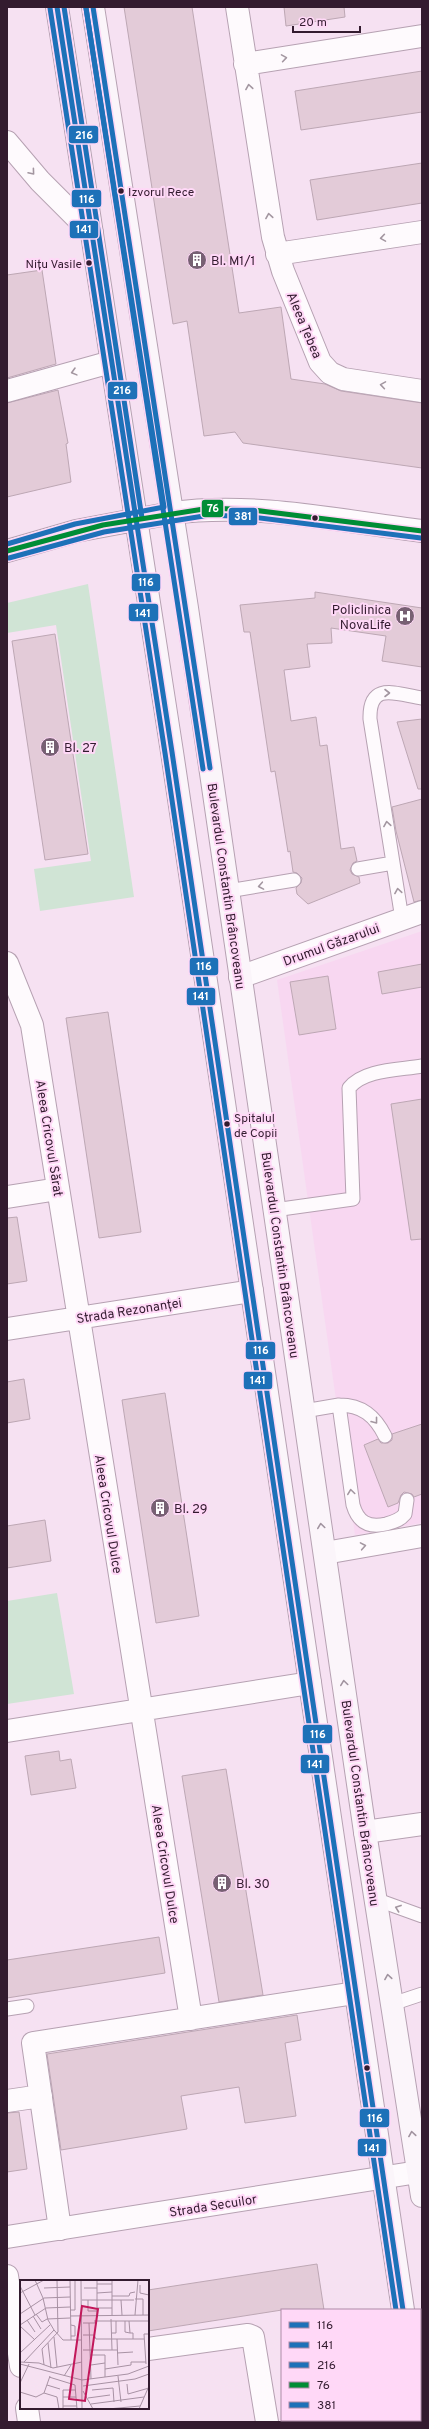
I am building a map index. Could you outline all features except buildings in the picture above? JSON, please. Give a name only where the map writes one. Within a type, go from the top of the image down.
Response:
[{"type":"main road","points":[[57,7],[271,1416],[403,2309]]},
{"type":"main road","name":"Bulevardul Constantin Brâncoveanu","points":[[93,7],[172,513],[365,1832],[420,2172],[422,2196]]},
{"type":"main road","points":[[7,551],[76,531],[172,513]]},
{"type":"main road","points":[[271,1416],[304,1410]]},
{"type":"street","name":"Aleea Țebea","points":[[237,7],[269,220],[278,254],[312,347],[320,362],[330,373],[343,379],[422,391]]},
{"type":"street","points":[[245,64],[422,36]]},
{"type":"street","points":[[7,142],[40,181],[92,233]]},
{"type":"street","points":[[278,254],[422,232]]},
{"type":"street","points":[[7,391],[111,362]]},
{"type":"street","points":[[172,513],[210,508],[253,510],[422,532]]},
{"type":"street","name":"Drumul Găzarului","points":[[240,977],[412,915]]},
{"type":"street","name":"Aleea Cricovul Sărat","points":[[7,963],[32,1025],[78,1318]]},
{"type":"street","points":[[7,1196],[58,1189]]},
{"type":"street","name":"Strada Rezonanței","points":[[7,1329],[252,1291]]},
{"type":"street","name":"Aleea Cricovul Dulce","points":[[78,1318],[191,2019]]},
{"type":"street","points":[[325,1553],[422,1536]]},
{"type":"street","points":[[7,1731],[310,1683]]},
{"type":"street","points":[[365,1832],[422,1824]]},
{"type":"street","points":[[60,2229],[33,2043],[355,1993]]},
{"type":"street","points":[[7,2101],[41,2096]]},
{"type":"street","name":"Strada Secuilor","points":[[7,2237],[420,2172]]},
{"type":"street","points":[[7,2276],[20,2360]]},
{"type":"street","points":[[149,2349],[248,2335],[253,2337],[267,2422]]},
{"type":"street","points":[[27,2409],[29,2422]]},
{"type":"lane","points":[[412,915],[393,863],[370,719],[373,698],[382,693],[422,698]]},
{"type":"lane","points":[[358,869],[393,863]]},
{"type":"lane","points":[[228,892],[294,880]]},
{"type":"lane","points":[[274,1210],[353,1199],[349,1088],[354,1082],[370,1075],[422,1066]]},
{"type":"lane","points":[[339,1405],[353,1505],[358,1518],[368,1525],[374,1526],[394,1522],[405,1514],[407,1500]]},
{"type":"lane","points":[[304,1410],[339,1405],[352,1406],[366,1411],[377,1423],[385,1436]]},
{"type":"lane","points":[[375,1899],[422,1916]]},
{"type":"lane","points":[[392,2004],[422,1994]]},
{"type":"lane","points":[[7,2009],[27,2006]]},
{"type":"shaded area","points":[[422,931],[422,1523],[355,1535],[277,980]]},
{"type":"green space","points":[[88,584],[134,897],[40,911],[34,869],[91,861],[56,625],[7,633],[7,603]]},
{"type":"green space","points":[[57,1593],[74,1694],[7,1704],[7,1601]]},
{"type":"transit line","name":"116","points":[[57,7],[172,752],[403,2309]]},
{"type":"transit line","name":"216","points":[[64,7],[142,518]]},
{"type":"transit line","name":"116","points":[[93,7],[210,768]]},
{"type":"transit line","name":"141","points":[[50,8],[165,753],[396,2309]]},
{"type":"transit line","name":"141","points":[[86,8],[203,769]]},
{"type":"transit line","name":"216","points":[[7,544],[75,524],[164,507],[86,8]]},
{"type":"transit line","name":"76","points":[[7,551],[103,525],[210,508],[253,510],[422,531]]},
{"type":"transit line","name":"381","points":[[9,558],[104,532],[210,515],[252,517],[421,538]]},
{"type":"place","name":"Izvorul Rece","points":[[121,191]]},
{"type":"place","name":"Bl. M1/1","points":[[197,260]]},
{"type":"place","name":"Nițu Vasile","points":[[89,263]]},
{"type":"place","name":"Policlinica NovaLife","points":[[405,616]]},
{"type":"place","name":"Bl. 27","points":[[50,747]]},
{"type":"place","name":"Spitalul de Copii","points":[[227,1124]]},
{"type":"place","name":"Bl. 29","points":[[160,1508]]},
{"type":"place","name":"Bl. 30","points":[[222,1883]]}]
